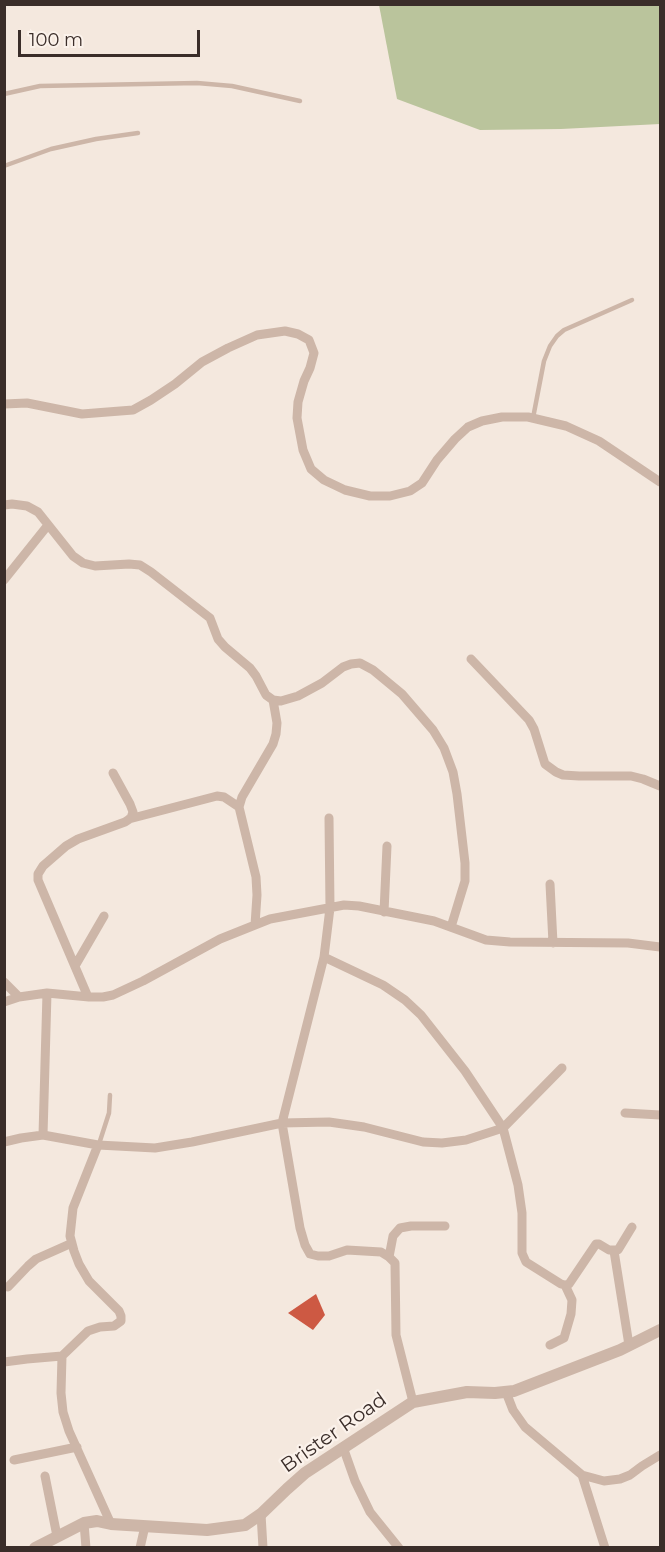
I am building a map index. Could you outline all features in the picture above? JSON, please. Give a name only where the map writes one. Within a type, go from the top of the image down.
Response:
[{"type":"street","points":[[4,404],[27,403],[82,414],[133,410],[152,400],[202,362],[228,348],[257,335],[285,331],[309,340],[314,353],[298,402],[297,418],[303,450],[311,469],[324,480],[345,490],[370,496],[390,496],[410,491],[422,483],[437,459],[468,427],[482,421],[502,417],[533,418],[566,426],[599,441],[660,482]]},
{"type":"street","points":[[4,505],[27,507],[38,512],[73,556],[83,563],[95,566],[129,564],[140,566],[151,572],[210,618],[218,639],[250,668],[266,695],[273,700],[298,696],[322,683],[343,667],[360,663],[388,681],[402,694],[433,730],[444,748],[453,772],[465,863],[465,881],[452,927]]},
{"type":"street","points":[[4,580],[48,525]]},
{"type":"street","points":[[471,659],[529,720],[545,764],[556,772],[563,775],[631,776],[660,786]]},
{"type":"street","points":[[255,925],[256,877],[239,807],[242,796],[273,744],[277,723],[273,700]]},
{"type":"street","points":[[113,773],[133,812],[129,819]]},
{"type":"street","points":[[88,997],[38,880],[38,874],[43,866],[72,843],[129,819],[217,796],[224,796],[239,807]]},
{"type":"street","points":[[329,818],[330,908],[324,957],[282,1123],[300,1228],[310,1254],[329,1256],[347,1250],[381,1252],[394,1263],[396,1335],[413,1402]]},
{"type":"street","points":[[384,912],[387,846]]},
{"type":"street","points":[[550,884],[553,943]]},
{"type":"street","points":[[4,1002],[19,997],[47,993],[102,998],[113,995],[220,939],[270,919],[344,905],[434,921],[486,940],[628,943],[660,947]]},
{"type":"street","points":[[75,966],[104,916]]},
{"type":"street","points":[[324,957],[383,985],[405,1000],[421,1015],[465,1071],[503,1128],[518,1185],[524,1258],[526,1262],[566,1285]]},
{"type":"street","points":[[4,982],[19,997]]},
{"type":"street","points":[[43,1135],[47,993]]},
{"type":"street","points":[[4,1142],[43,1135],[98,1145],[156,1148],[282,1123],[329,1122],[364,1127],[423,1142],[442,1143],[466,1140],[503,1128],[562,1068]]},
{"type":"street","points":[[625,1113],[660,1115]]},
{"type":"street","points":[[4,1362],[62,1356],[88,1331],[114,1326],[121,1321],[121,1316],[89,1281],[79,1264],[70,1236],[73,1208],[98,1145]]},
{"type":"street","points":[[389,1257],[393,1236],[400,1228],[445,1226]]},
{"type":"street","points":[[566,1285],[569,1284],[596,1244],[609,1250],[618,1250],[632,1227]]},
{"type":"street","points":[[8,1287],[36,1259],[72,1243]]},
{"type":"street","points":[[614,1251],[629,1345]]},
{"type":"street","points":[[550,1346],[564,1338],[572,1314],[572,1299],[566,1285]]},
{"type":"street","name":"Brister Road","points":[[84,1522],[97,1521],[111,1524],[207,1530],[245,1525],[261,1514],[305,1473],[413,1402],[467,1392],[495,1394],[514,1391],[629,1345],[660,1330]]},
{"type":"street","points":[[62,1356],[63,1412],[111,1524]]},
{"type":"street","points":[[506,1392],[513,1410],[525,1427],[582,1474],[604,1480],[620,1479],[660,1455]]},
{"type":"street","points":[[14,1460],[77,1448]]},
{"type":"street","points":[[343,1448],[370,1512],[399,1548]]},
{"type":"street","points":[[582,1474],[604,1547]]},
{"type":"street","points":[[45,1476],[57,1536]]},
{"type":"street","points":[[261,1514],[263,1548]]},
{"type":"street","points":[[34,1548],[84,1522],[86,1548]]},
{"type":"street","points":[[140,1548],[145,1526]]},
{"type":"lane","points":[[4,94],[40,86],[197,82],[232,86],[300,101]]},
{"type":"lane","points":[[4,166],[51,149],[138,133]]},
{"type":"lane","points":[[533,418],[544,361],[550,345],[557,336],[564,330],[632,300]]},
{"type":"lane","points":[[98,1145],[109,1113],[110,1095]]},
{"type":"green space","points":[[379,5],[660,5],[660,124],[480,130],[397,99]]},
{"type":"building","points":[[316,1294],[325,1315],[313,1330],[288,1313]]}]
